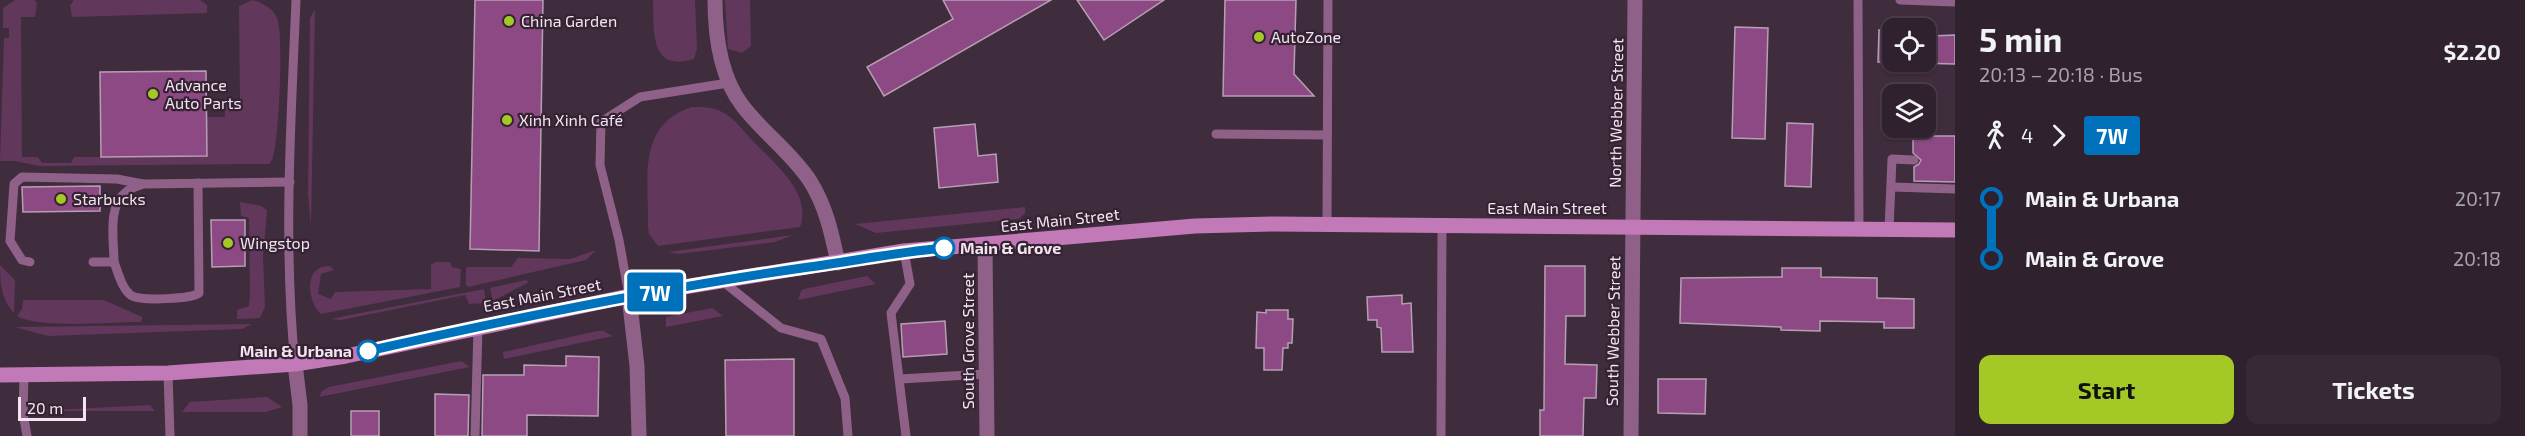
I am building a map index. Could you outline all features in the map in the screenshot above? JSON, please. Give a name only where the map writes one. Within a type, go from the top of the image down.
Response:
[{"type":"main road","name":"East Main Street","points":[[0,375],[168,373],[295,364],[346,356],[629,296],[904,251],[985,246],[1039,238],[1195,226],[1327,224],[1955,230]]},
{"type":"street","points":[[715,0],[719,54],[728,83],[742,106],[789,154],[810,181],[823,206],[838,263]]},
{"type":"street","name":"North Webber Street","points":[[1632,227],[1635,0]]},
{"type":"street","name":"South Webber Street","points":[[1631,436],[1632,227]]},
{"type":"street","name":"South Grove Street","points":[[985,246],[987,436]]},
{"type":"street","points":[[629,296],[637,366],[639,436]]},
{"type":"street","points":[[295,364],[300,405],[300,436]]},
{"type":"lane","points":[[295,364],[291,320],[290,182],[296,0]]},
{"type":"lane","points":[[1327,224],[1328,0]]},
{"type":"lane","points":[[1858,0],[1860,230]]},
{"type":"lane","points":[[1900,0],[1955,2]]},
{"type":"lane","points":[[629,296],[619,240],[600,165],[601,123],[640,97],[728,83]]},
{"type":"lane","points":[[1216,134],[1327,135]]},
{"type":"lane","points":[[1888,229],[1892,159],[1914,160]]},
{"type":"lane","points":[[26,261],[10,241],[14,184],[22,177],[117,179],[143,184],[290,182]]},
{"type":"lane","points":[[143,184],[128,189],[117,204],[114,215],[114,261],[123,285],[132,296],[145,298],[194,297],[199,292],[198,183]]},
{"type":"lane","points":[[1892,187],[1955,189]]},
{"type":"lane","points":[[1441,436],[1442,226]]},
{"type":"lane","points":[[904,251],[910,285],[891,313],[906,436]]},
{"type":"lane","points":[[93,262],[114,261]]},
{"type":"lane","points":[[721,280],[781,328],[821,339],[845,398],[848,436]]},
{"type":"lane","points":[[475,436],[478,327]]},
{"type":"lane","points":[[168,373],[170,436]]},
{"type":"lane","points":[[900,379],[986,374]]},
{"type":"lane","points":[[24,375],[24,413],[27,436]]},
{"type":"shaded area","points":[[15,0],[34,0],[37,3],[35,17],[21,17],[22,157],[38,157],[42,163],[71,163],[74,157],[207,156],[206,117],[225,117],[225,103],[240,102],[239,6],[252,0],[273,11],[279,28],[279,113],[272,160],[269,164],[39,166],[15,161],[0,161],[4,38],[9,38],[9,28],[3,28],[3,8]]},
{"type":"shaded area","points":[[74,0],[200,0],[207,5],[207,13],[72,17],[70,5]]},
{"type":"shaded area","points":[[653,0],[695,0],[697,48],[694,59],[679,62],[669,60],[662,54],[655,36]]},
{"type":"shaded area","points":[[725,0],[750,0],[751,46],[742,53],[728,49]]},
{"type":"shaded area","points":[[315,9],[311,227],[308,194],[310,18]]},
{"type":"shaded area","points":[[692,107],[712,108],[728,115],[788,178],[801,201],[800,227],[658,246],[649,234],[648,226],[649,156],[654,140],[662,127],[674,115]]},
{"type":"shaded area","points":[[240,202],[262,206],[267,211],[263,257],[265,307],[260,318],[237,319],[237,310],[249,306],[250,295],[249,218],[241,216]]},
{"type":"shaded area","points":[[1025,207],[1025,213],[1019,219],[876,233],[855,224]]},
{"type":"shaded area","points":[[793,235],[775,242],[679,254],[668,252]]},
{"type":"shaded area","points":[[596,250],[586,260],[468,287],[466,285],[466,268],[468,267],[511,267],[518,258],[570,259]]},
{"type":"shaded area","points":[[435,262],[450,262],[452,267],[461,269],[460,287],[321,314],[313,301],[310,285],[315,271],[321,267],[330,266],[334,270],[321,274],[318,294],[331,299],[335,292],[431,289],[431,265]]},
{"type":"shaded area","points":[[0,265],[15,280],[14,313],[4,297]]},
{"type":"shaded area","points":[[867,276],[876,284],[798,300],[804,289]]},
{"type":"shaded area","points":[[526,280],[529,282],[493,301],[490,288]]},
{"type":"shaded area","points":[[484,289],[486,303],[469,304],[465,295],[341,320],[330,319]]},
{"type":"shaded area","points":[[23,300],[104,300],[142,317],[142,320],[140,322],[58,324],[27,320],[17,316],[22,309]]},
{"type":"shaded area","points":[[712,308],[723,316],[666,327],[666,317]]},
{"type":"shaded area","points":[[252,324],[242,329],[48,336],[15,327]]},
{"type":"shaded area","points":[[597,331],[613,336],[504,359],[503,352]]},
{"type":"shaded area","points":[[461,361],[470,367],[319,397],[322,391],[329,387]]},
{"type":"shaded area","points":[[267,397],[282,407],[266,412],[182,412],[190,402]]},
{"type":"shaded area","points":[[150,405],[155,411],[34,411]]},
{"type":"building","points":[[475,0],[543,0],[539,251],[470,249]]},
{"type":"building","points":[[943,0],[1051,0],[884,96],[867,67],[953,19]]},
{"type":"building","points":[[1077,0],[1164,0],[1104,40]]},
{"type":"building","name":"AutoZone","points":[[1225,0],[1296,0],[1294,74],[1314,96],[1223,96]]},
{"type":"building","points":[[1735,27],[1768,28],[1765,139],[1732,138]]},
{"type":"building","points":[[1879,30],[1882,30],[1882,62],[1878,62]]},
{"type":"building","points":[[1955,35],[1955,64],[1936,64],[1936,36]]},
{"type":"building","name":"Advance Auto Parts","points":[[206,71],[207,156],[101,157],[100,72]]},
{"type":"building","points":[[1787,123],[1813,124],[1811,187],[1785,186]]},
{"type":"building","points":[[975,124],[978,156],[996,154],[998,182],[939,188],[934,128]]},
{"type":"building","points":[[1955,136],[1955,182],[1914,181],[1914,167],[1921,160],[1913,153],[1913,138]]},
{"type":"building","name":"Starbucks","points":[[100,186],[100,211],[23,212],[22,187]]},
{"type":"building","name":"Wingstop","points":[[211,220],[245,220],[245,266],[212,267]]},
{"type":"building","points":[[1545,266],[1585,266],[1585,316],[1566,316],[1565,364],[1597,365],[1596,398],[1584,398],[1583,436],[1540,436],[1540,410],[1544,410]]},
{"type":"building","points":[[1782,268],[1821,268],[1821,277],[1877,278],[1877,298],[1914,299],[1914,328],[1884,328],[1884,322],[1820,321],[1820,331],[1680,323],[1681,278],[1782,277]]},
{"type":"building","points":[[1402,295],[1402,304],[1411,303],[1413,352],[1382,352],[1381,328],[1377,327],[1377,320],[1368,320],[1367,297]]},
{"type":"building","points":[[1266,310],[1288,310],[1288,319],[1293,319],[1292,343],[1288,343],[1288,348],[1283,348],[1282,370],[1264,370],[1264,348],[1256,348],[1257,312],[1266,313]]},
{"type":"building","points":[[945,321],[947,354],[903,357],[901,324]]},
{"type":"building","points":[[566,356],[599,357],[598,416],[527,415],[527,436],[482,436],[483,375],[524,375],[524,365],[566,366]]},
{"type":"building","points":[[794,359],[794,436],[726,436],[725,360]]},
{"type":"building","points":[[1658,379],[1706,379],[1705,414],[1658,413]]},
{"type":"building","points":[[435,394],[469,395],[468,436],[435,436]]},
{"type":"building","points":[[351,411],[379,411],[379,436],[351,436]]},
{"type":"bus line","name":"7W","points":[[368,351],[629,296],[904,251],[944,248]]},
{"type":"place","name":"China Garden","points":[[509,21]]},
{"type":"place","name":"AutoZone","points":[[1259,37]]},
{"type":"place","name":"Advance Auto Parts","points":[[153,94]]},
{"type":"place","name":"Xinh Xinh Café","points":[[507,120]]},
{"type":"place","name":"Starbucks","points":[[61,199]]},
{"type":"place","name":"Wingstop","points":[[228,243]]},
{"type":"place","name":"Main & Grove","points":[[944,248]]},
{"type":"place","name":"Main & Urbana","points":[[368,351]]}]
